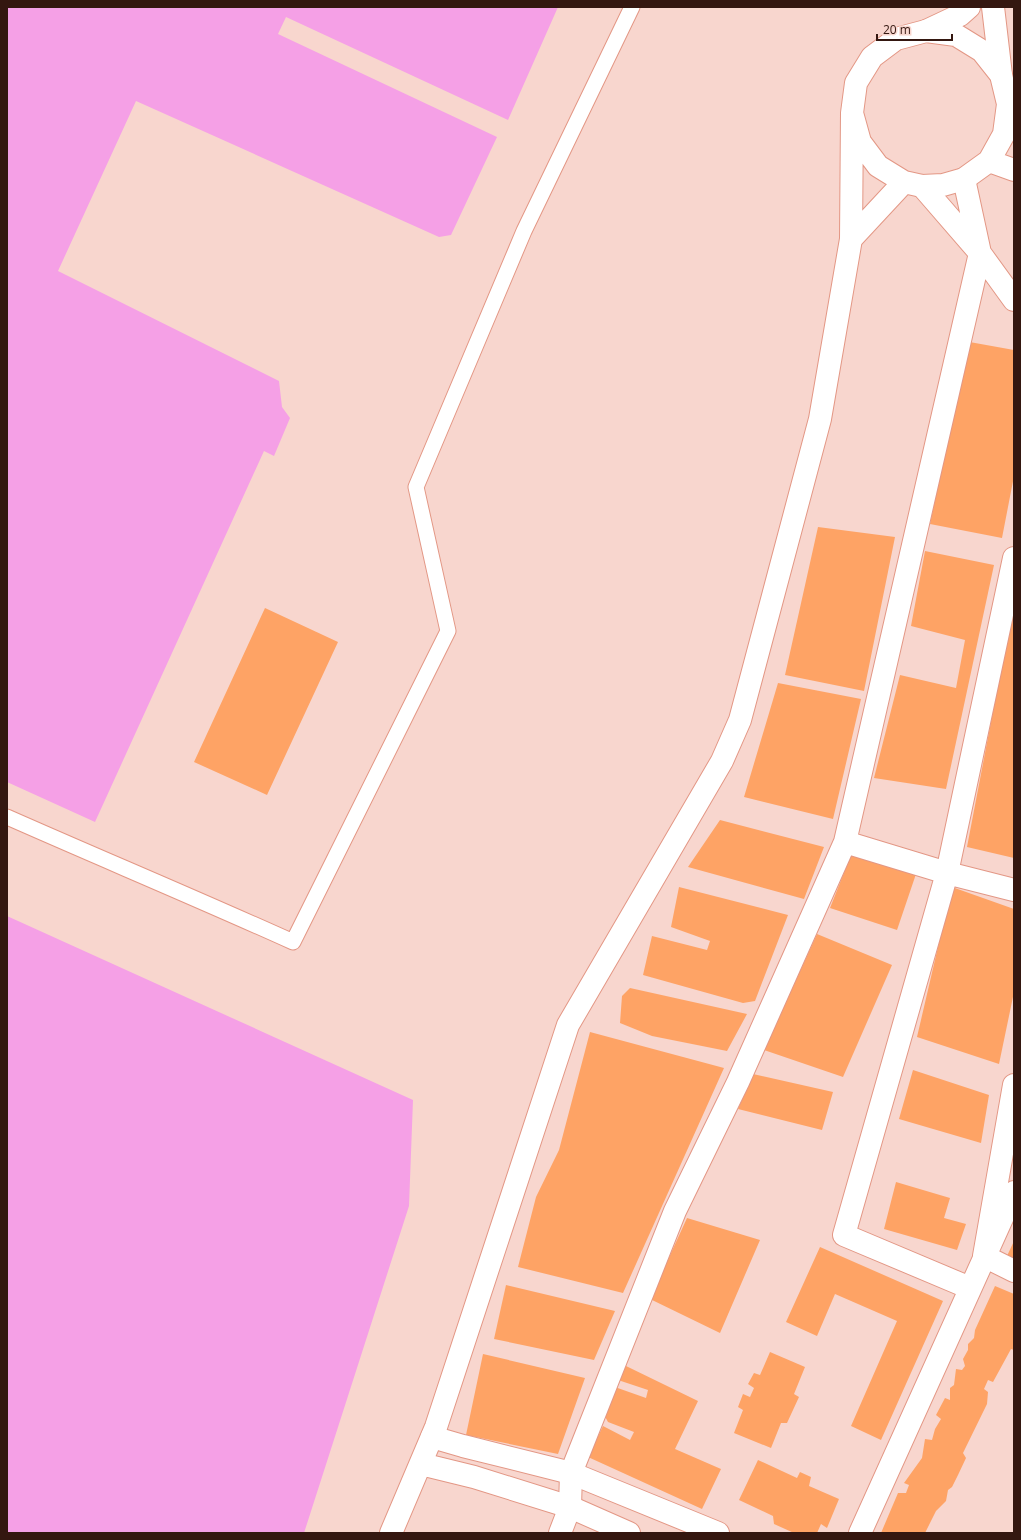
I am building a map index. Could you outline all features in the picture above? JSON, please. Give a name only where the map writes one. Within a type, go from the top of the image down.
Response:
[{"type":"street","points":[[391,1533],[432,1437],[568,1025],[722,761],[740,720],[820,419],[851,239],[852,113],[856,83],[872,57],[896,39],[926,31],[960,15],[969,7]]},
{"type":"street","points":[[851,239],[913,184],[944,185],[964,179],[988,161],[1004,134],[1011,108],[1001,75],[993,7]]},
{"type":"street","points":[[926,31],[956,35],[982,51],[1001,75]]},
{"type":"street","points":[[852,113],[860,142],[878,166],[913,184],[980,253],[1014,300]]},
{"type":"street","points":[[988,161],[1014,170]]},
{"type":"street","points":[[560,1533],[570,1507],[571,1473],[674,1211],[738,1082],[845,842],[980,253],[964,179]]},
{"type":"street","points":[[970,1288],[844,1236],[946,873],[1014,558]]},
{"type":"street","points":[[845,842],[946,873],[1014,890]]},
{"type":"street","points":[[984,1256],[1014,1085]]},
{"type":"street","points":[[860,1533],[1014,1192]]},
{"type":"street","points":[[984,1256],[1014,1271]]},
{"type":"street","points":[[432,1437],[571,1473],[718,1533]]},
{"type":"street","points":[[421,1464],[474,1477],[570,1507],[629,1533]]},
{"type":"lane","points":[[7,817],[293,942],[448,631],[416,487],[524,231],[632,7]]},
{"type":"shaded area","points":[[7,7],[558,7],[508,120],[286,17],[278,34],[497,137],[451,235],[439,237],[136,101],[58,271],[279,381],[282,407],[290,418],[274,456],[264,451],[95,822],[7,782]]},
{"type":"shaded area","points":[[7,916],[413,1100],[409,1206],[304,1533],[7,1533]]},
{"type":"building","points":[[964,341],[1014,350],[1014,476],[1002,538],[930,524],[945,452]]},
{"type":"building","points":[[818,527],[895,537],[864,691],[785,675]]},
{"type":"building","points":[[925,551],[994,565],[946,789],[874,778],[900,675],[956,688],[965,640],[911,626]]},
{"type":"building","points":[[1013,607],[1014,608],[1014,858],[967,847]]},
{"type":"building","points":[[265,608],[338,642],[267,795],[194,762]]},
{"type":"building","points":[[778,683],[861,699],[833,819],[744,797]]},
{"type":"building","points":[[720,820],[824,847],[804,899],[688,867]]},
{"type":"building","points":[[851,855],[916,874],[897,930],[830,908]]},
{"type":"building","points":[[679,887],[788,915],[755,1001],[743,1003],[643,975],[652,936],[707,950],[710,941],[671,927]]},
{"type":"building","points":[[952,887],[1014,909],[1014,992],[999,1064],[917,1037]]},
{"type":"building","points":[[817,934],[892,965],[843,1077],[764,1050]]},
{"type":"building","points":[[630,988],[747,1014],[727,1051],[652,1036],[620,1023],[622,996]]},
{"type":"building","points":[[590,1032],[724,1068],[623,1293],[518,1267],[536,1197],[559,1150]]},
{"type":"building","points":[[913,1070],[989,1095],[981,1143],[899,1119]]},
{"type":"building","points":[[753,1074],[833,1092],[822,1130],[738,1109]]},
{"type":"building","points":[[896,1182],[950,1198],[944,1218],[966,1224],[957,1250],[884,1229]]},
{"type":"building","points":[[687,1218],[760,1240],[720,1333],[650,1299]]},
{"type":"building","points":[[1014,1241],[1014,1259],[1007,1256]]},
{"type":"building","points":[[820,1247],[943,1301],[881,1440],[851,1426],[897,1321],[835,1294],[817,1336],[786,1322]]},
{"type":"building","points":[[506,1285],[615,1311],[594,1360],[494,1339]]},
{"type":"building","points":[[995,1286],[1014,1294],[1014,1350],[1011,1349],[993,1382],[988,1380],[984,1389],[988,1392],[987,1404],[963,1453],[966,1458],[952,1487],[948,1490],[946,1501],[936,1511],[925,1533],[881,1533],[898,1493],[906,1493],[909,1485],[904,1483],[922,1458],[925,1439],[932,1440],[935,1429],[941,1419],[936,1415],[945,1398],[950,1400],[950,1388],[954,1385],[956,1369],[962,1370],[965,1366],[963,1359],[968,1350],[968,1344],[974,1338],[975,1330]]},
{"type":"building","points":[[770,1352],[805,1367],[794,1394],[799,1397],[787,1423],[781,1423],[771,1448],[734,1433],[743,1410],[738,1407],[743,1394],[750,1397],[754,1388],[748,1384],[754,1373],[760,1375]]},
{"type":"building","points":[[483,1354],[585,1378],[558,1454],[466,1435]]},
{"type":"building","points":[[626,1366],[698,1401],[675,1449],[721,1469],[702,1509],[588,1457],[603,1426],[630,1440],[634,1432],[608,1422],[602,1411],[612,1386],[646,1398],[648,1390],[618,1380]]},
{"type":"building","points":[[758,1460],[797,1478],[800,1472],[811,1477],[809,1486],[839,1499],[827,1528],[821,1524],[817,1533],[794,1533],[774,1524],[773,1516],[739,1500]]}]
